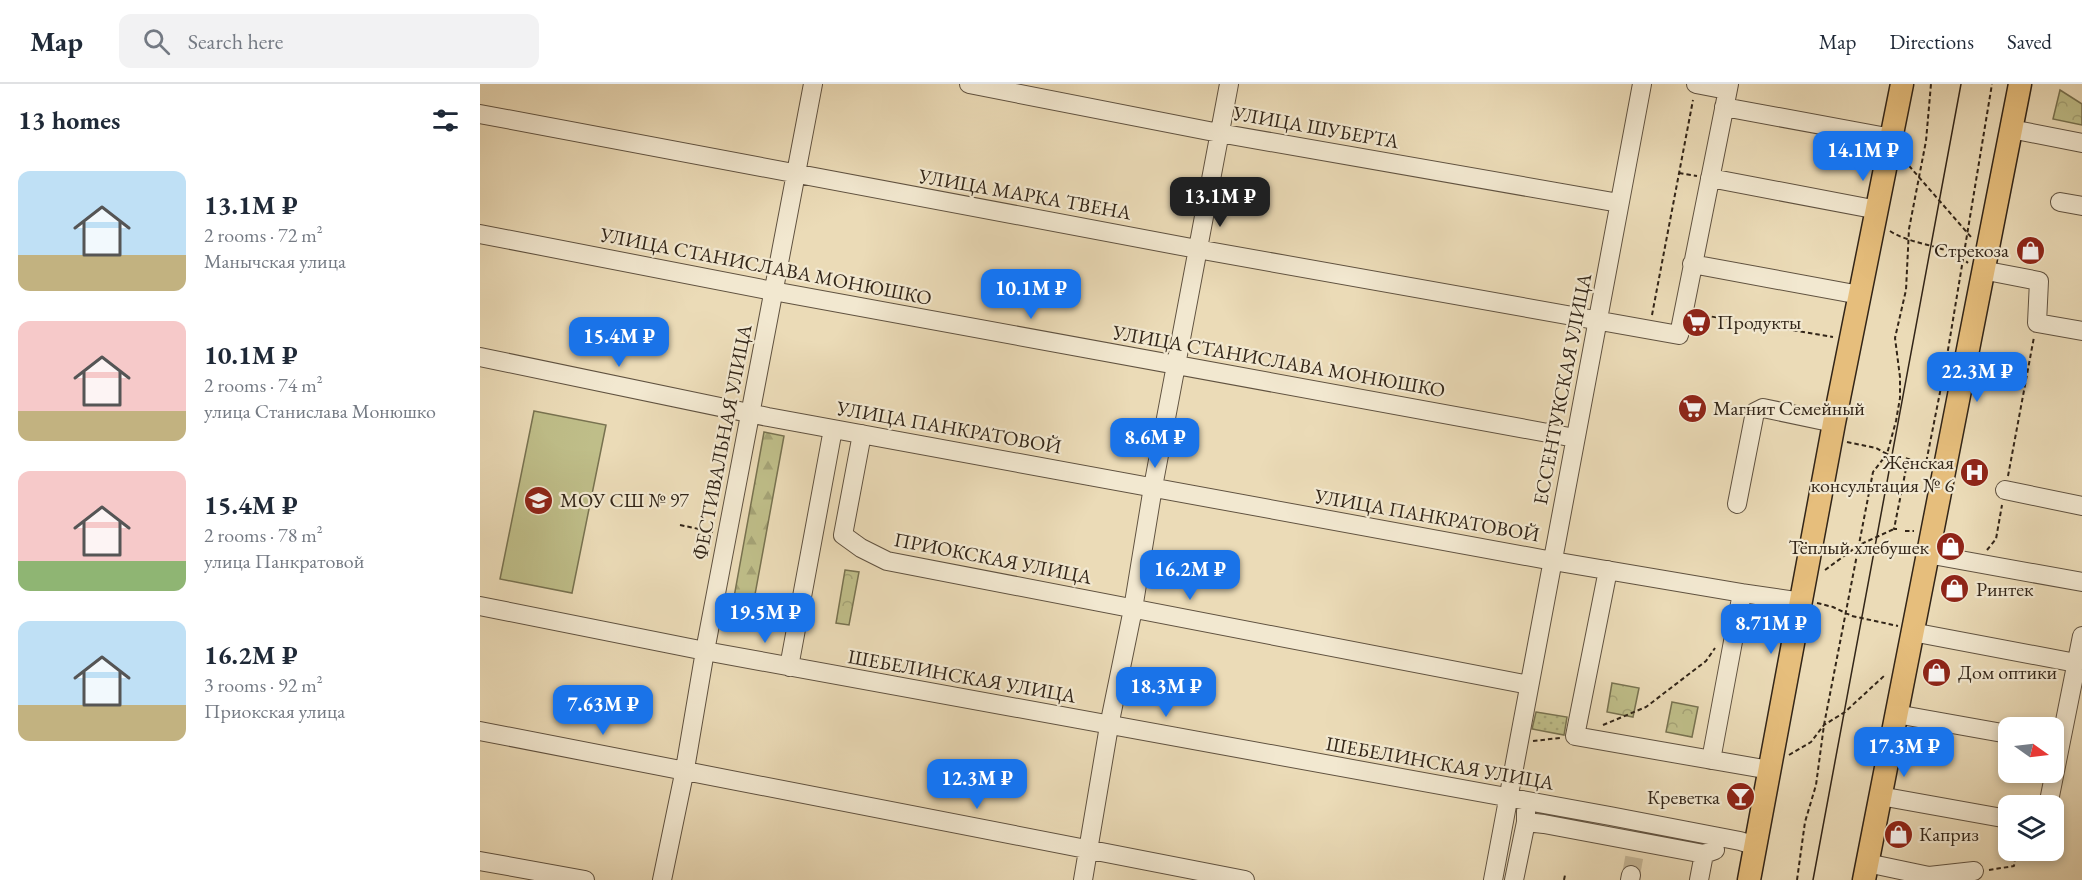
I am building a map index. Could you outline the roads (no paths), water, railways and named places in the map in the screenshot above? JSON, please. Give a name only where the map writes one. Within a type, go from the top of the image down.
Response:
[{"type":"main road","points":[[1749,880],[1748,843],[1770,770],[1832,430],[1902,84]]},
{"type":"main road","points":[[1865,872],[2020,84]]},
{"type":"street","name":"ФЕСТИВАЛЬНАЯ УЛИЦА","points":[[662,880],[685,770],[705,651],[813,84]]},
{"type":"street","name":"УЛИЦА ШУБЕРТА","points":[[969,84],[1219,133],[1619,203]]},
{"type":"street","points":[[1083,880],[1109,726],[1133,609],[1153,487],[1229,84]]},
{"type":"street","name":"ЕССЕНТУКСКАЯ УЛИЦА","points":[[1499,879],[1517,800],[1518,742],[1642,84]]},
{"type":"street","points":[[1696,84],[1891,141]]},
{"type":"street","points":[[1727,94],[1692,264],[1860,295]]},
{"type":"street","name":"УЛИЦА МАРКА ТВЕНА","points":[[480,114],[1197,249],[1678,335],[1692,264]]},
{"type":"street","points":[[2011,129],[2082,143]]},
{"type":"street","points":[[1710,178],[1877,216]]},
{"type":"street","points":[[2060,202],[2082,206]]},
{"type":"street","name":"УЛИЦА СТАНИСЛАВА МОНЮШКО","points":[[480,234],[773,291],[1575,438]]},
{"type":"street","points":[[1983,267],[2039,281],[2037,323],[2082,331]]},
{"type":"street","name":"УЛИЦА ПАНКРАТОВОЙ","points":[[480,357],[833,429],[1552,561],[1742,593],[1803,594]]},
{"type":"street","points":[[1737,504],[1755,412],[1763,408],[1832,430]]},
{"type":"street","points":[[789,667],[833,429]]},
{"type":"street","name":"ПРИОКСКАЯ УЛИЦА","points":[[862,434],[843,536],[887,561],[1529,685]]},
{"type":"street","points":[[2005,490],[2082,506]]},
{"type":"street","points":[[1927,554],[2082,582]]},
{"type":"street","points":[[1608,570],[1575,736],[1770,770]]},
{"type":"street","points":[[1711,760],[1742,593]]},
{"type":"street","name":"ШЕБЕЛИНСКАЯ УЛИЦА","points":[[480,606],[789,667],[1748,843]]},
{"type":"street","points":[[1912,630],[2076,663]]},
{"type":"street","points":[[2062,717],[2082,636]]},
{"type":"street","points":[[1896,714],[1998,732]]},
{"type":"street","points":[[480,731],[1245,880]]},
{"type":"street","points":[[1880,796],[1998,817]]},
{"type":"street","points":[[1514,880],[1526,822],[1517,800]]},
{"type":"street","points":[[1526,822],[1636,847],[1704,854],[1748,843]]},
{"type":"street","points":[[1636,847],[1641,822]]},
{"type":"street","points":[[1699,880],[1704,854]]},
{"type":"street","points":[[480,861],[585,880]]},
{"type":"street","points":[[1865,872],[1929,878],[1974,872]]},
{"type":"tunnel","points":[[1631,875],[1635,853]]},
{"type":"tram line","points":[[1813,880],[1961,84]]},
{"type":"place","name":"Стрекоза","points":[[2030,250]]},
{"type":"place","name":"Продукты","points":[[1696,322]]},
{"type":"place","name":"Магнит Семейный","points":[[1692,408]]},
{"type":"place","name":"Женская консультация № 6","points":[[1975,473]]},
{"type":"place","name":"МОУ СШ № 97","points":[[539,500]]},
{"type":"place","name":"Тёплый хлебушек","points":[[1950,547]]},
{"type":"place","name":"Ринтек","points":[[1955,589]]},
{"type":"place","name":"Дом оптики","points":[[1937,672]]},
{"type":"place","name":"Креветка","points":[[1741,797]]},
{"type":"place","name":"Каприз","points":[[1898,834]]}]
